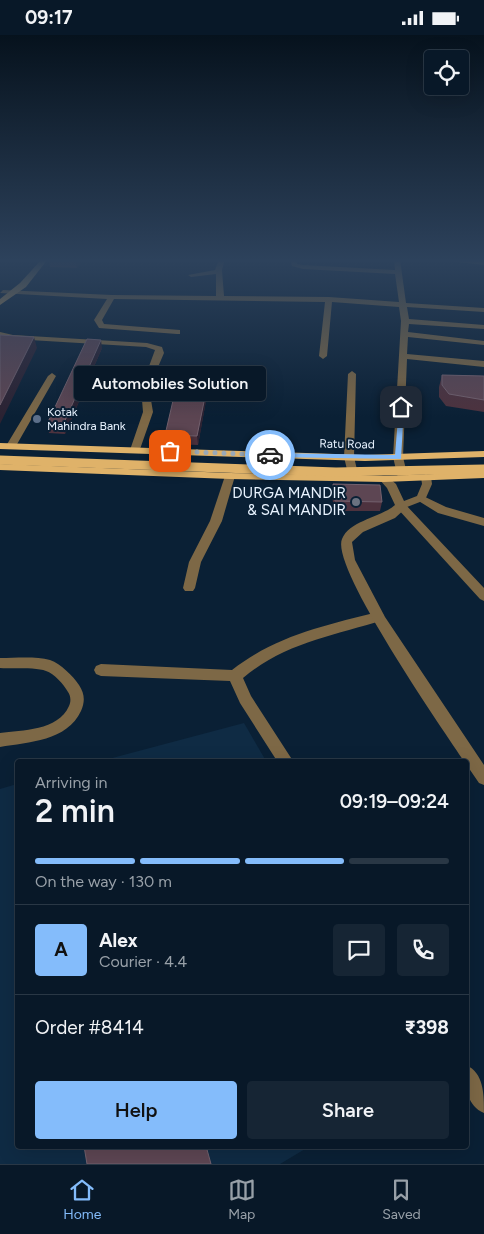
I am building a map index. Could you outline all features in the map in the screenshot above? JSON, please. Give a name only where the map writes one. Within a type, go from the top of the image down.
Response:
[{"type":"main road","name":"Ratu Road","points":[[5,446],[349,457],[484,454]]},
{"type":"main road","points":[[0,453],[336,465],[484,462]]},
{"type":"main road","points":[[0,460],[336,472],[484,469]]},
{"type":"main road","points":[[0,467],[230,476],[384,479],[484,475]]},
{"type":"street","points":[[103,312],[98,319],[99,324],[102,326],[177,332]]},
{"type":"street","points":[[323,356],[328,312]]},
{"type":"street","points":[[403,478],[398,457],[405,334],[404,312]]},
{"type":"street","points":[[405,321],[484,327]]},
{"type":"street","points":[[0,334],[147,345],[159,349],[160,353],[145,388],[144,394],[149,406],[135,450]]},
{"type":"street","points":[[405,334],[484,343]]},
{"type":"street","points":[[404,356],[484,364]]},
{"type":"street","points":[[352,374],[349,457],[354,478]]},
{"type":"street","points":[[5,446],[52,376]]},
{"type":"street","points":[[189,588],[195,561],[216,521],[230,476]]},
{"type":"street","points":[[421,499],[427,484],[426,477]]},
{"type":"street","points":[[384,479],[392,486],[402,506],[484,596]]},
{"type":"street","points":[[484,522],[442,510],[421,499],[402,506],[392,514],[352,534],[346,541],[347,554],[352,571],[378,617],[484,778]]},
{"type":"street","points":[[101,670],[235,676],[255,660],[275,648],[310,635],[378,617]]},
{"type":"street","points":[[0,663],[48,665],[72,686],[76,693],[77,701],[72,714],[65,723],[54,729],[0,740]]},
{"type":"street","points":[[235,676],[245,699],[284,759]]},
{"type":"street","points":[[469,1080],[484,1103]]},
{"type":"shaded area","points":[[244,723],[265,759],[109,759]]},
{"type":"shaded area","points":[[15,785],[15,1149],[305,1149],[280,1164],[0,1164],[0,789]]},
{"type":"building","points":[[0,335],[34,337],[0,405]]},
{"type":"building","points":[[87,339],[101,340],[63,425],[47,424]]},
{"type":"building","points":[[442,375],[484,376],[484,400],[449,394],[442,385]]},
{"type":"building","points":[[191,386],[207,387],[197,436],[165,435],[175,392],[189,393]]},
{"type":"building","points":[[333,484],[380,485],[382,502],[335,501]]},
{"type":"building","points":[[84,1149],[207,1149],[211,1164],[87,1164]]},
{"type":"way so far","points":[[170,451],[270,455]]},
{"type":"place","name":"Kotak Mahindra Bank","points":[[37,419]]},
{"type":"place","name":"Automobiles Solution","points":[[170,451]]},
{"type":"place","name":"DURGA MANDIR & SAI MANDIR","points":[[356,502]]},
{"type":"route","points":[[270,455],[398,457],[401,407]]}]
